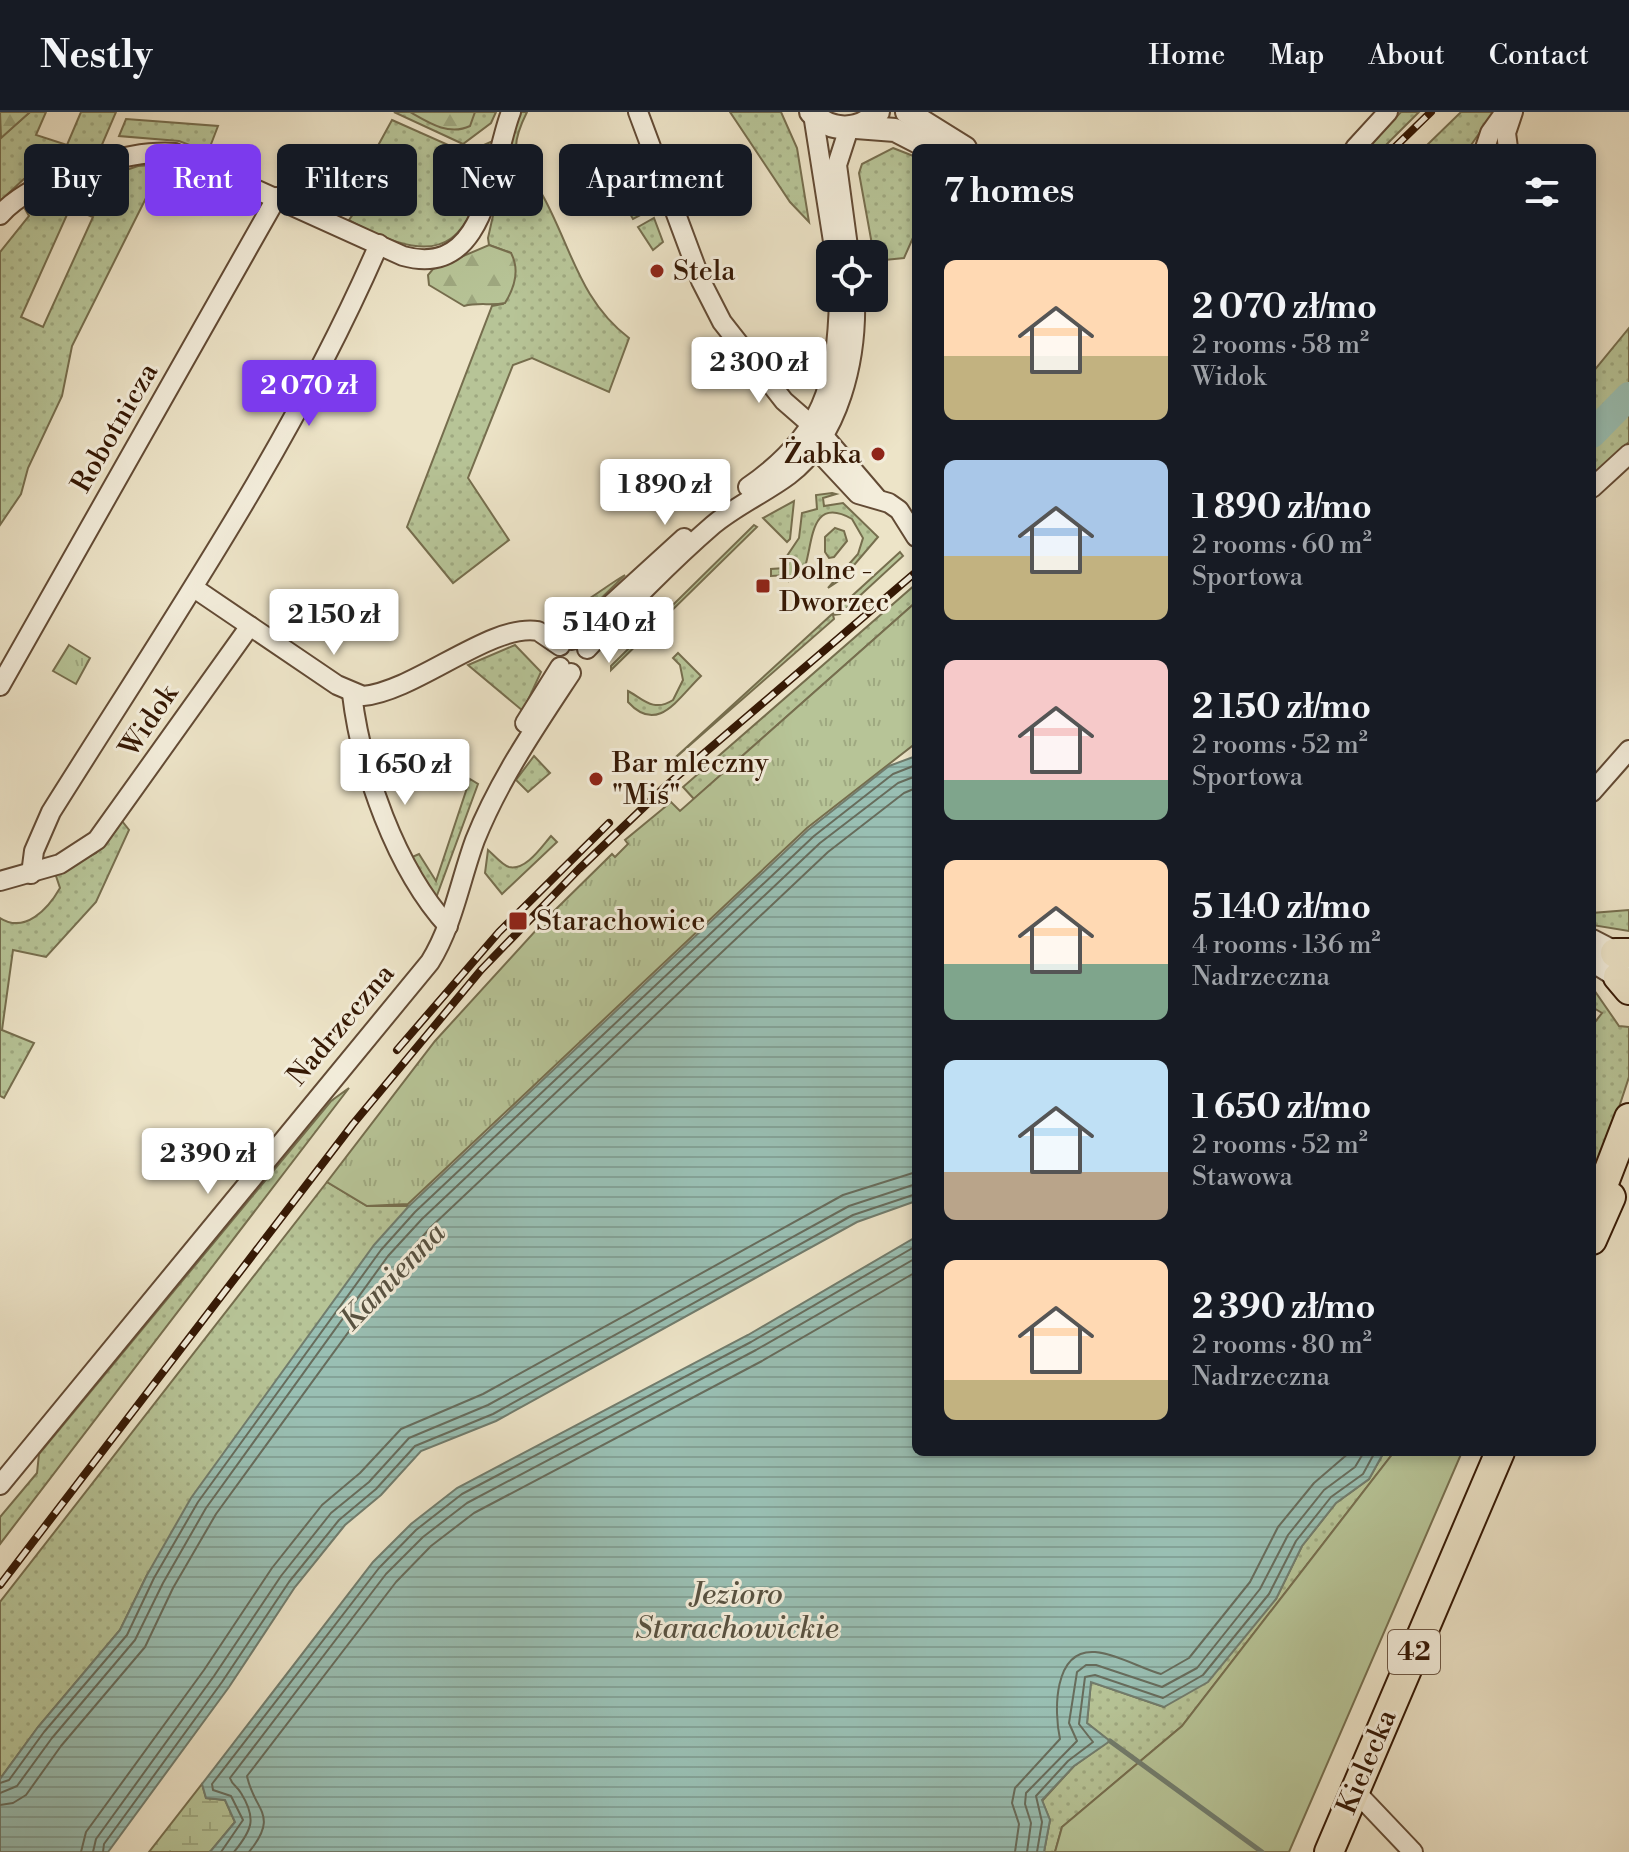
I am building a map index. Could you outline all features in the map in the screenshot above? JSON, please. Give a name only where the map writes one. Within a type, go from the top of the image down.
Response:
[{"type":"main road","points":[[1596,1204],[1629,1118]]},
{"type":"main road","points":[[1596,1231],[1629,1157]]},
{"type":"main road","name":"Kielecka","points":[[1329,1852],[1498,1456]]},
{"type":"street","points":[[318,216],[403,256],[423,259],[446,253],[465,239],[485,208],[511,112]]},
{"type":"street","points":[[638,112],[701,281],[722,322],[758,371],[816,437],[858,494],[908,508]]},
{"type":"street","points":[[847,240],[837,165],[853,127],[878,112]]},
{"type":"street","points":[[907,112],[959,144]]},
{"type":"street","points":[[1359,144],[1388,112]]},
{"type":"street","points":[[1486,144],[1505,112]]},
{"type":"street","points":[[1504,143],[1513,112]]},
{"type":"street","points":[[812,113],[829,125],[895,130],[922,144]]},
{"type":"street","points":[[812,113],[833,240]]},
{"type":"street","points":[[0,215],[28,190],[116,160],[151,153],[175,153],[277,197]]},
{"type":"street","name":"Robotnicza","points":[[0,686],[277,197]]},
{"type":"street","name":"Widok","points":[[31,874],[34,851],[51,812],[194,588],[354,303],[379,244]]},
{"type":"street","points":[[573,645],[638,578],[719,508],[816,437],[837,357],[839,312]]},
{"type":"street","points":[[566,670],[556,658],[740,504],[791,473],[834,413],[852,354],[854,312]]},
{"type":"street","points":[[1596,484],[1629,454]]},
{"type":"street","points":[[194,588],[352,694],[379,694],[521,631],[538,631],[573,645]]},
{"type":"street","name":"Widok","points":[[0,881],[31,874],[77,856],[101,835],[250,626]]},
{"type":"street","name":"Nadrzeczna","points":[[0,1485],[430,962],[448,926],[490,787],[566,670],[587,664],[573,645]]},
{"type":"street","points":[[352,694],[367,773],[430,907],[448,926]]},
{"type":"street","points":[[1596,787],[1629,750]]},
{"type":"street","points":[[1355,1791],[1413,1852]]},
{"type":"green space","points":[[0,112],[30,112],[1,138]]},
{"type":"green space","points":[[30,112],[46,112],[36,135],[64,144],[24,144],[24,179],[0,201],[0,138]]},
{"type":"green space","points":[[81,112],[116,112],[102,144],[67,144]]},
{"type":"green space","points":[[394,112],[496,112],[491,123],[463,144]]},
{"type":"green space","points":[[410,112],[475,112],[470,126],[454,130],[439,127]]},
{"type":"green space","points":[[520,112],[527,112],[516,144],[509,144]]},
{"type":"green space","points":[[730,112],[781,112],[797,148],[809,222],[790,202]]},
{"type":"green space","points":[[1401,112],[1419,112],[1387,144],[1370,144]]},
{"type":"green space","points":[[1461,112],[1494,112],[1472,144],[1428,144]]},
{"type":"green space","points":[[126,119],[218,126],[211,144],[119,136]]},
{"type":"green space","points":[[392,120],[446,144],[433,144],[433,216],[469,216],[451,238],[434,246],[412,245],[384,237],[349,220],[352,216],[417,216],[417,144],[379,144]]},
{"type":"green space","points":[[893,148],[912,155],[912,240],[904,258],[888,260],[888,240],[871,240],[859,173],[862,164]]},
{"type":"green space","points":[[145,165],[145,200],[72,346],[62,396],[28,468],[21,494],[0,525],[0,252],[29,216],[66,216],[21,317],[43,327],[93,217],[90,216],[129,216],[129,169]]},
{"type":"green space","points":[[543,196],[588,290],[612,323],[629,338],[609,392],[532,358],[513,365],[468,478],[509,540],[453,583],[407,527],[492,306],[503,304],[511,253],[489,245],[493,216],[543,216]]},
{"type":"green space","points":[[654,218],[663,242],[653,250],[638,227]]},
{"type":"green space","points":[[489,245],[511,253],[514,259],[515,278],[505,303],[464,306],[429,285],[428,275],[433,269]]},
{"type":"green space","points":[[1629,328],[1629,442],[1596,472],[1596,368]]},
{"type":"green space","points":[[836,494],[823,498],[824,506],[843,503],[878,537],[843,578],[828,588],[858,554],[863,538],[852,519],[837,513],[826,514],[814,529],[802,575],[789,581],[788,575],[771,576],[771,569],[785,568],[787,556],[799,538],[802,513],[817,509],[816,495]]},
{"type":"green space","points":[[794,501],[790,539],[787,542],[763,518]]},
{"type":"green space","points":[[754,525],[757,527],[611,670],[611,666]]},
{"type":"green space","points":[[835,528],[844,531],[847,541],[834,557],[829,558],[825,552],[825,537]]},
{"type":"green space","points":[[900,552],[903,556],[840,614],[833,615],[834,619],[666,766]]},
{"type":"green space","points":[[625,575],[579,620],[561,612],[584,602]]},
{"type":"green space","points":[[912,587],[912,606],[694,799],[683,787]]},
{"type":"green space","points":[[912,606],[912,746],[807,828],[408,1204],[367,1206],[327,1182],[435,1041],[538,928],[541,930],[554,917],[552,913],[612,854],[615,857],[628,844],[625,840],[671,802],[680,811]]},
{"type":"green space","points":[[69,645],[90,658],[76,684],[53,671]]},
{"type":"green space","points":[[515,645],[541,672],[523,711],[468,665]]},
{"type":"green space","points":[[678,653],[701,676],[676,703],[658,714],[649,715],[628,702],[628,691],[654,705],[673,700],[683,680],[680,665],[673,658]]},
{"type":"green space","points":[[534,756],[550,773],[528,792],[516,780]]},
{"type":"green space","points":[[470,779],[478,784],[436,898],[410,858],[419,854],[436,881]]},
{"type":"green space","points":[[122,821],[129,830],[96,902],[46,957],[13,950],[2,1030],[34,1043],[4,1098],[0,1096],[0,918],[18,923],[35,917],[60,888],[55,873],[96,853]]},
{"type":"green space","points":[[551,836],[557,842],[502,894],[485,873],[488,850],[504,864],[515,867],[533,857]]},
{"type":"green space","points":[[1629,910],[1629,931],[1596,926],[1596,913]]},
{"type":"green space","points":[[1596,993],[1619,1026],[1629,1027],[1629,1077],[1596,1177],[1596,1021],[1602,1013],[1596,1009]]},
{"type":"green space","points":[[349,1088],[0,1544],[0,1517],[37,1473],[39,1454],[331,1101]]},
{"type":"green space","points":[[327,1182],[367,1206],[409,1206],[147,1575],[120,1630],[38,1727],[0,1779],[0,1602]]},
{"type":"green space","points":[[1382,1456],[1391,1456],[1182,1726],[1062,1827],[1055,1852],[1044,1852],[1050,1820],[1042,1801],[1074,1766],[1109,1741],[1087,1723],[1091,1682],[1164,1707],[1276,1599],[1302,1546],[1336,1503],[1369,1479]]},
{"type":"green space","points":[[1391,1456],[1460,1456],[1289,1852],[1055,1852],[1062,1827],[1182,1726]]},
{"type":"green space","points":[[202,1784],[206,1798],[225,1800],[235,1822],[210,1852],[149,1852]]},
{"type":"water","points":[[912,757],[912,1202],[857,1222],[496,1421],[421,1451],[381,1495],[345,1525],[295,1587],[229,1687],[108,1852],[0,1852],[0,1779],[38,1727],[120,1630],[191,1498],[374,1245],[409,1206],[808,830],[889,766]]},
{"type":"water","name":"Jezioro Starachowickie","points":[[912,1239],[912,1456],[1382,1456],[1369,1479],[1336,1503],[1302,1546],[1276,1599],[1208,1682],[1164,1707],[1091,1682],[1087,1723],[1110,1741],[1074,1766],[1042,1800],[1050,1820],[1044,1852],[210,1852],[235,1822],[225,1800],[206,1798],[202,1784],[373,1562],[411,1524],[457,1488],[748,1335]]},
{"type":"waterway","name":"Kamienna","points":[[1596,430],[1629,396]]},
{"type":"waterway","points":[[1110,1741],[1262,1852]]},
{"type":"railway","points":[[1398,144],[1431,112]]},
{"type":"railway","points":[[0,1585],[353,1124],[481,970],[579,869],[667,785],[912,575]]},
{"type":"railway","points":[[397,1050],[499,932],[609,823]]},
{"type":"place","name":"Stela","points":[[657,271]]},
{"type":"place","name":"Żabka","points":[[878,454]]},
{"type":"place","name":"Dolne - Dworzec","points":[[763,586]]},
{"type":"place","name":"Bar mleczny \"Miś\"","points":[[596,779]]},
{"type":"place","name":"Starachowice","points":[[518,921]]}]
